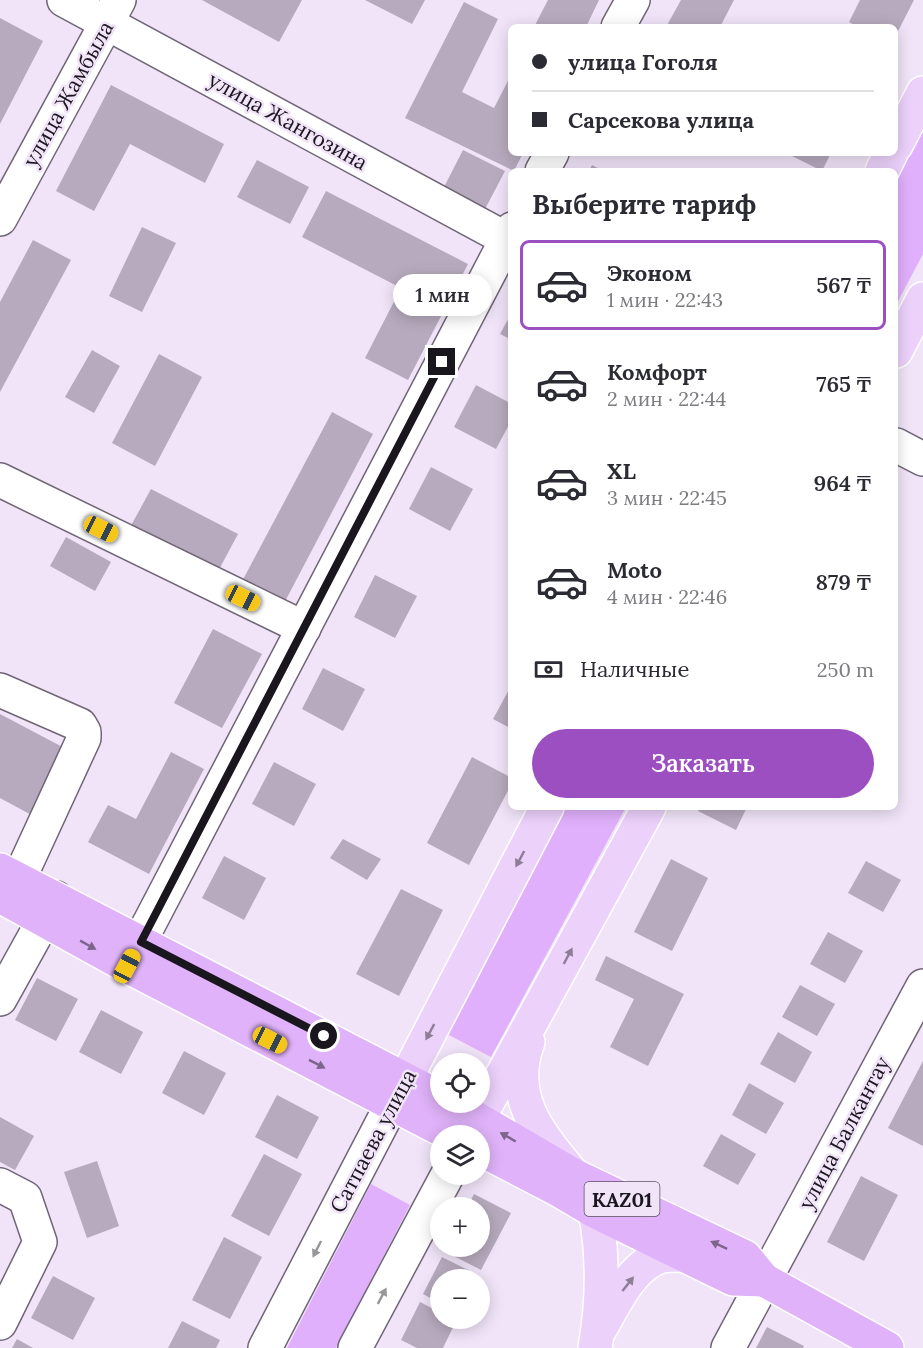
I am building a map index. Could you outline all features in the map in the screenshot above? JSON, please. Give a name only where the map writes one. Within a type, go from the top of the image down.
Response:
[{"type":"highway","name":"KАZ01","points":[[6,882],[50,909],[134,954],[399,1091],[454,1125]]},
{"type":"highway","name":"KАZ01","points":[[399,1091],[430,1096]]},
{"type":"highway","name":"KАZ01","points":[[490,1144],[586,1190],[745,1257],[764,1280],[887,1348]]},
{"type":"highway","name":"KАZ01","points":[[586,1190],[681,1255],[733,1280],[764,1280]]},
{"type":"main road","points":[[898,141],[923,93]]},
{"type":"main road","points":[[898,347],[923,299]]},
{"type":"main road","name":"Сатпаева улица","points":[[399,1091],[545,810]]},
{"type":"main road","points":[[476,1125],[647,810]]},
{"type":"main road","points":[[546,997],[526,1047],[520,1084],[529,1115],[548,1146],[586,1190],[601,1275],[596,1341]]},
{"type":"main road","points":[[596,1341],[626,1286],[642,1267],[662,1257],[681,1255]]},
{"type":"street","name":"улица Жангозина","points":[[64,0],[113,12],[508,236]]},
{"type":"street","points":[[620,24],[633,0]]},
{"type":"street","name":"улица Жамбыла","points":[[0,219],[113,12]]},
{"type":"street","points":[[134,954],[508,241]]},
{"type":"street","points":[[898,446],[923,459]]},
{"type":"street","points":[[0,480],[304,628]]},
{"type":"street","points":[[0,690],[80,725],[84,732],[84,738],[6,882]]},
{"type":"street","points":[[0,999],[50,909]]},
{"type":"street","name":"улица Балкантау","points":[[728,1348],[923,986]]},
{"type":"street","name":"Сатпаева улица","points":[[265,1348],[399,1091]]},
{"type":"street","points":[[0,1185],[25,1198],[40,1242],[0,1323]]},
{"type":"street","points":[[355,1348],[442,1185]]},
{"type":"shaded area","points":[[923,118],[923,254],[898,301],[898,168]]},
{"type":"shaded area","points":[[560,810],[624,810],[491,1057],[490,1053],[483,1053],[441,1031]]},
{"type":"shaded area","points":[[371,1184],[410,1205],[336,1348],[287,1348]]},
{"type":"building","points":[[202,0],[302,0],[279,42]]},
{"type":"building","points":[[365,0],[425,0],[412,24]]},
{"type":"building","points":[[548,0],[599,0],[587,24],[536,24]]},
{"type":"building","points":[[681,0],[734,0],[722,24],[668,24]]},
{"type":"building","points":[[860,0],[914,0],[898,31],[898,24],[853,24],[849,22]]},
{"type":"building","points":[[464,2],[498,19],[462,92],[494,108],[508,81],[508,156],[522,156],[516,168],[508,168],[405,118]]},
{"type":"building","points":[[0,18],[43,41],[0,124]]},
{"type":"building","points":[[111,85],[224,144],[205,183],[130,144],[94,211],[56,191]]},
{"type":"building","points":[[463,150],[505,171],[483,213],[442,191]]},
{"type":"building","points":[[792,156],[830,156],[824,168],[816,168]]},
{"type":"building","points":[[257,160],[309,187],[290,224],[237,197]]},
{"type":"building","points":[[326,191],[468,264],[408,380],[365,358],[401,288],[302,237]]},
{"type":"building","points":[[142,227],[176,243],[142,312],[109,296]]},
{"type":"building","points":[[33,240],[71,260],[0,392],[0,302]]},
{"type":"building","points":[[508,319],[508,338],[500,334]]},
{"type":"building","points":[[92,350],[120,366],[94,413],[65,397]]},
{"type":"building","points":[[159,354],[202,377],[155,466],[112,443]]},
{"type":"building","points":[[476,385],[508,402],[508,426],[496,449],[454,427]]},
{"type":"building","points":[[332,412],[373,434],[280,611],[238,589]]},
{"type":"building","points":[[431,467],[473,489],[450,531],[409,509]]},
{"type":"building","points":[[151,489],[238,534],[215,577],[128,531]]},
{"type":"building","points":[[66,537],[111,562],[95,591],[50,566]]},
{"type":"building","points":[[375,575],[417,596],[395,638],[354,617]]},
{"type":"building","points":[[213,629],[262,654],[222,728],[174,703]]},
{"type":"building","points":[[323,668],[365,689],[343,731],[302,709]]},
{"type":"building","points":[[508,691],[508,727],[493,719]]},
{"type":"building","points":[[0,714],[72,752],[37,818],[0,798]]},
{"type":"building","points":[[171,752],[204,769],[149,874],[88,842],[108,805],[136,819]]},
{"type":"building","points":[[472,757],[508,776],[508,791],[469,865],[427,843]]},
{"type":"building","points":[[274,762],[316,784],[294,826],[252,804]]},
{"type":"building","points":[[698,810],[746,810],[736,830]]},
{"type":"building","points":[[343,839],[381,859],[367,880],[330,858]]},
{"type":"building","points":[[224,856],[266,878],[244,920],[202,898]]},
{"type":"building","points":[[671,859],[708,878],[672,951],[634,932]]},
{"type":"building","points":[[866,861],[901,880],[883,912],[848,893]]},
{"type":"building","points":[[401,889],[443,910],[399,996],[356,974]]},
{"type":"building","points":[[828,932],[863,951],[845,983],[810,964]]},
{"type":"building","points":[[606,956],[684,994],[648,1066],[610,1047],[634,999],[595,980]]},
{"type":"building","points":[[37,978],[78,999],[56,1041],[15,1020]]},
{"type":"building","points":[[800,985],[835,1004],[817,1036],[782,1017]]},
{"type":"building","points":[[101,1010],[143,1032],[121,1074],[79,1052]]},
{"type":"building","points":[[778,1032],[812,1052],[795,1083],[760,1064]]},
{"type":"building","points":[[184,1051],[226,1073],[204,1115],[162,1093]]},
{"type":"building","points":[[923,1061],[923,1146],[888,1128]]},
{"type":"building","points":[[749,1083],[784,1103],[766,1134],[732,1115]]},
{"type":"building","points":[[277,1095],[319,1117],[297,1159],[255,1137]]},
{"type":"building","points":[[0,1117],[34,1136],[15,1170],[0,1162]]},
{"type":"building","points":[[721,1134],[756,1154],[738,1185],[703,1166]]},
{"type":"building","points":[[264,1154],[302,1174],[269,1236],[231,1216]]},
{"type":"building","points":[[97,1161],[119,1226],[87,1238],[64,1172]]},
{"type":"building","points":[[861,1176],[898,1195],[864,1261],[827,1242]]},
{"type":"building","points":[[490,1202],[511,1213],[490,1253]]},
{"type":"building","points":[[224,1237],[262,1257],[230,1319],[192,1300]]},
{"type":"building","points":[[442,1257],[466,1269],[436,1269]]},
{"type":"building","points":[[456,1257],[488,1257],[482,1269]]},
{"type":"building","points":[[53,1276],[95,1298],[73,1340],[31,1318]]},
{"type":"building","points":[[430,1280],[430,1298],[423,1294]]},
{"type":"building","points":[[420,1302],[430,1307],[430,1329],[452,1329],[443,1348],[417,1348],[401,1340]]},
{"type":"building","points":[[182,1321],[220,1340],[216,1348],[168,1348]]},
{"type":"building","points":[[767,1327],[804,1346],[803,1348],[756,1348]]},
{"type":"building","points":[[17,1339],[33,1348],[12,1348]]},
{"type":"route","points":[[324,1036],[141,942],[442,362]]}]
